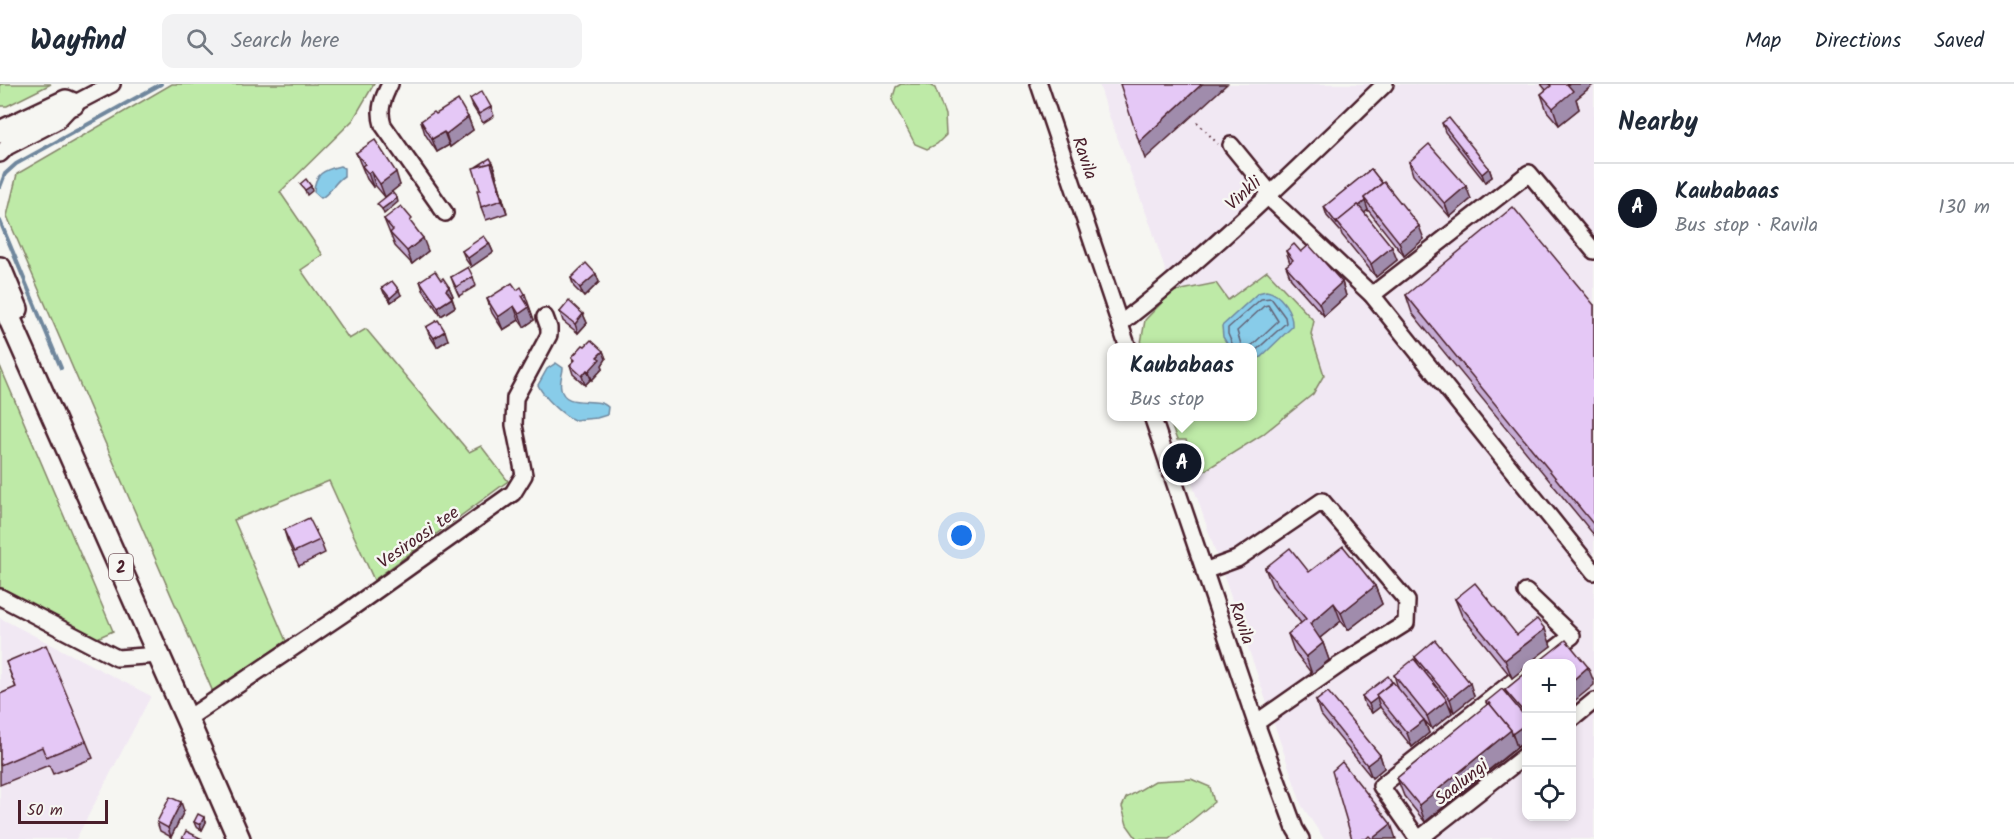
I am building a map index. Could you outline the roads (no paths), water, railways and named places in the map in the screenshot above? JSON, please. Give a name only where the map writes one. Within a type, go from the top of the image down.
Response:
[{"type":"highway","points":[[0,132],[66,101],[73,104]]},
{"type":"highway","points":[[0,268],[53,398],[61,433]]},
{"type":"highway","name":"2","points":[[0,297],[239,839]]},
{"type":"street","points":[[0,140],[112,84]]},
{"type":"street","points":[[390,84],[381,103],[383,125],[445,213]]},
{"type":"street","name":"Ravila","points":[[1039,84],[1126,343]]},
{"type":"street","name":"Vinkli","points":[[1120,324],[1165,290],[1269,196],[1385,84]]},
{"type":"street","points":[[0,153],[7,147],[57,121],[73,104]]},
{"type":"street","points":[[1231,145],[1269,196],[1372,296],[1594,572]]},
{"type":"street","points":[[1372,296],[1529,173],[1594,251]]},
{"type":"street","name":"Vesiroosi tee","points":[[187,719],[346,612],[513,493],[524,475],[514,425],[515,398],[549,335],[545,317]]},
{"type":"street","name":"Ravila","points":[[1153,421],[1256,723],[1295,829],[1301,839]]},
{"type":"street","points":[[1204,571],[1237,560],[1322,501],[1407,601],[1406,623],[1339,665],[1256,723]]},
{"type":"street","points":[[1526,592],[1572,636],[1541,659]]},
{"type":"street","points":[[0,597],[117,658],[159,655]]},
{"type":"street","points":[[1419,839],[1381,786],[1522,675]]},
{"type":"street","points":[[1576,716],[1594,701]]},
{"type":"street","name":"Saalungi","points":[[1419,839],[1522,759]]},
{"type":"water","points":[[340,166],[344,168],[344,176],[321,198],[314,192],[318,177],[329,169]]},
{"type":"water","points":[[1266,291],[1281,299],[1290,315],[1292,327],[1257,359],[1257,343],[1227,343],[1223,337],[1222,326],[1258,293]]},
{"type":"water","points":[[556,363],[563,368],[560,383],[563,395],[574,401],[603,404],[608,407],[607,415],[574,420],[553,405],[538,385],[547,369]]},
{"type":"waterway","points":[[0,187],[5,174],[16,164],[161,84]]},
{"type":"waterway","points":[[0,221],[61,368]]},
{"type":"place","name":"Kaubabaas","points":[[1182,463]]}]
